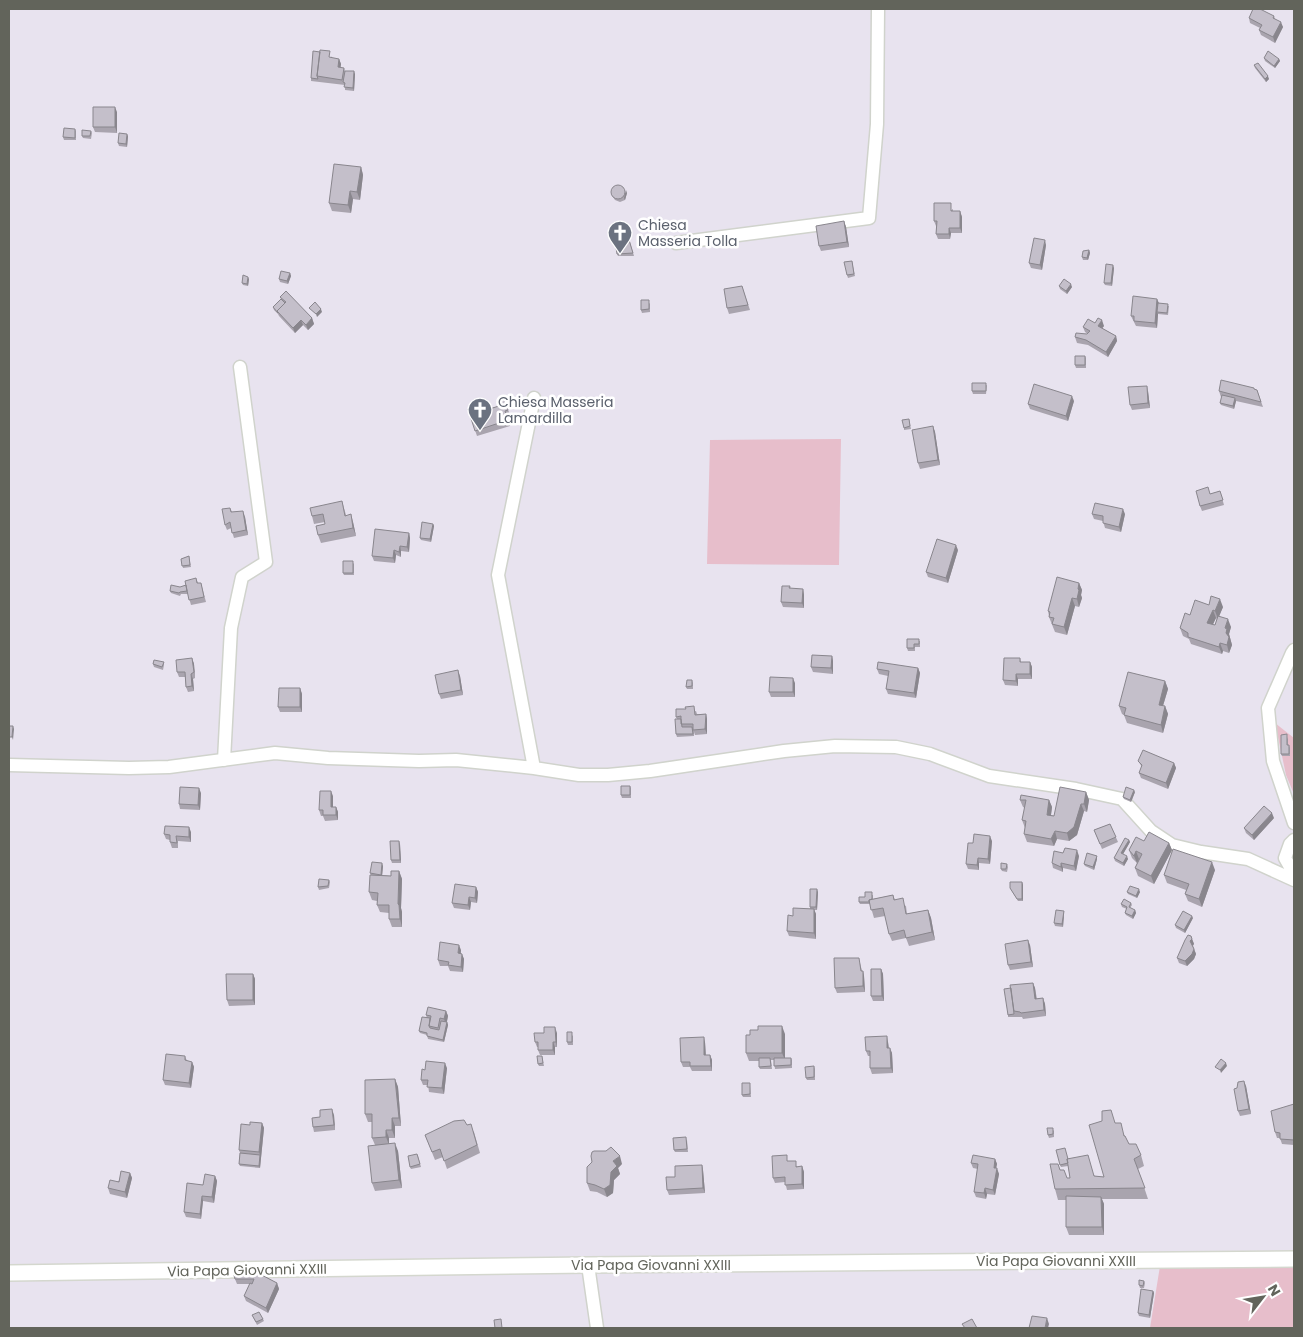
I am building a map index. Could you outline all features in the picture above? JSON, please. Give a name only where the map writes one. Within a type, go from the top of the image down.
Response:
[{"type":"main road","name":"Via Papa Giovanni XXIII","points":[[9,1273],[588,1265],[1294,1260]]},
{"type":"street","points":[[676,243],[869,218],[877,124],[878,9]]},
{"type":"street","points":[[224,760],[231,628],[236,603],[242,577],[266,562],[240,367]]},
{"type":"street","points":[[534,398],[498,575],[534,768]]},
{"type":"street","points":[[1294,650],[1268,708],[1273,761],[1294,823]]},
{"type":"street","points":[[9,766],[169,767],[275,753],[328,758],[419,761],[456,760],[580,775],[608,776],[650,772],[775,752],[835,746],[896,747],[930,754],[989,776],[1122,798],[1151,831],[1172,845],[1201,852],[1248,859],[1294,880]]},
{"type":"street","points":[[1294,840],[1290,844],[1286,858],[1294,874]]},
{"type":"street","points":[[588,1265],[597,1328]]},
{"type":"shaded area","points":[[841,439],[839,565],[707,564],[710,440]]},
{"type":"shaded area","points":[[1275,723],[1294,738],[1294,794],[1286,775]]},
{"type":"shaded area","points":[[1294,1265],[1294,1328],[1150,1328],[1160,1266]]},
{"type":"building","points":[[1253,9],[1260,9],[1281,22],[1273,37],[1259,30],[1262,25],[1249,18]]},
{"type":"building","points":[[320,50],[330,51],[329,57],[339,59],[338,67],[344,68],[342,80],[317,76]]},
{"type":"building","points":[[313,51],[320,52],[318,79],[311,78]]},
{"type":"building","points":[[1268,51],[1279,59],[1274,66],[1264,58]]},
{"type":"building","points":[[1258,63],[1268,76],[1265,79],[1254,65]]},
{"type":"building","points":[[345,71],[354,71],[353,88],[344,87]]},
{"type":"building","points":[[93,107],[115,107],[115,127],[93,127]]},
{"type":"building","points":[[64,128],[75,129],[75,138],[63,137]]},
{"type":"building","points":[[82,130],[91,131],[90,136],[82,136]]},
{"type":"building","points":[[119,133],[127,134],[126,144],[118,143]]},
{"type":"building","points":[[334,164],[361,167],[357,192],[350,191],[348,205],[329,203]]},
{"type":"building","points":[[615,185],[621,185],[625,192],[621,199],[615,199],[611,195],[611,189]]},
{"type":"building","points":[[934,203],[951,203],[951,211],[960,211],[960,228],[949,228],[949,234],[936,234],[937,221],[934,221]]},
{"type":"building","points":[[844,221],[847,242],[819,246],[816,226]]},
{"type":"building","points":[[1034,238],[1045,240],[1040,265],[1029,263]]},
{"type":"building","points":[[629,240],[633,253],[617,254],[615,241]]},
{"type":"building","points":[[1089,250],[1087,258],[1082,257],[1083,251]]},
{"type":"building","points":[[852,261],[854,274],[847,275],[844,262]]},
{"type":"building","points":[[1106,264],[1113,265],[1111,283],[1104,283]]},
{"type":"building","points":[[281,271],[290,273],[287,281],[279,279]]},
{"type":"building","points":[[243,275],[248,277],[247,284],[242,283]]},
{"type":"building","points":[[1064,279],[1071,284],[1066,291],[1059,286]]},
{"type":"building","points":[[742,286],[748,305],[727,308],[724,289]]},
{"type":"building","points":[[286,291],[312,318],[306,325],[301,320],[293,328],[277,311],[286,302],[280,297]]},
{"type":"building","points":[[1133,296],[1157,299],[1155,323],[1134,321],[1134,316],[1131,316]]},
{"type":"building","points":[[281,299],[285,303],[277,311],[278,313],[273,307]]},
{"type":"building","points":[[641,300],[649,300],[649,309],[641,310]]},
{"type":"building","points":[[315,302],[321,309],[316,314],[309,308]]},
{"type":"building","points":[[1158,303],[1168,304],[1167,313],[1157,312]]},
{"type":"building","points":[[1098,318],[1102,320],[1098,326],[1116,336],[1106,352],[1086,340],[1075,337],[1076,333],[1087,334],[1090,331],[1083,327],[1088,319],[1095,323]]},
{"type":"building","points":[[1075,356],[1085,356],[1085,365],[1075,365]]},
{"type":"building","points":[[1221,380],[1254,388],[1257,390],[1261,402],[1219,391]]},
{"type":"building","points":[[972,383],[986,383],[986,391],[972,391]]},
{"type":"building","points":[[1034,384],[1072,396],[1066,416],[1028,404]]},
{"type":"building","points":[[1147,386],[1148,403],[1130,405],[1128,387]]},
{"type":"building","points":[[1222,395],[1235,398],[1233,406],[1220,403]]},
{"type":"building","points":[[504,398],[508,410],[505,411],[508,420],[475,431],[468,409],[484,403],[486,410],[499,406],[497,401]]},
{"type":"building","points":[[909,419],[910,426],[904,428],[902,420]]},
{"type":"building","points":[[933,426],[938,460],[918,463],[912,430]]},
{"type":"building","points":[[1208,487],[1210,494],[1220,491],[1223,500],[1200,506],[1196,491]]},
{"type":"building","points":[[342,501],[345,516],[351,514],[353,528],[318,535],[316,526],[325,524],[323,514],[312,516],[310,508]]},
{"type":"building","points":[[1095,503],[1123,509],[1119,527],[1103,523],[1103,516],[1092,514]]},
{"type":"building","points":[[230,508],[231,512],[243,511],[246,530],[232,533],[230,522],[225,525],[222,509]]},
{"type":"building","points":[[422,522],[433,524],[430,539],[420,538]]},
{"type":"building","points":[[375,529],[409,533],[407,547],[400,546],[399,552],[394,550],[393,558],[372,556]]},
{"type":"building","points":[[937,539],[956,545],[946,578],[926,572]]},
{"type":"building","points":[[189,556],[190,565],[182,566],[181,559]]},
{"type":"building","points":[[343,561],[353,561],[353,573],[343,573]]},
{"type":"building","points":[[1057,577],[1079,583],[1077,599],[1072,598],[1064,627],[1052,624],[1054,618],[1049,617],[1050,612],[1048,611]]},
{"type":"building","points":[[196,578],[197,583],[201,583],[204,597],[189,600],[185,581]]},
{"type":"building","points":[[171,585],[180,587],[186,585],[187,591],[179,593],[170,591]]},
{"type":"building","points":[[782,586],[803,589],[802,603],[781,602]]},
{"type":"building","points":[[1211,596],[1220,599],[1207,623],[1215,625],[1218,616],[1228,619],[1225,628],[1229,637],[1227,645],[1220,643],[1219,647],[1188,637],[1188,633],[1180,628],[1185,613],[1190,615],[1195,600],[1209,605]]},
{"type":"building","points":[[907,639],[919,639],[919,644],[914,644],[914,648],[907,648]]},
{"type":"building","points":[[812,655],[832,656],[831,668],[811,667]]},
{"type":"building","points":[[192,658],[194,672],[191,674],[192,686],[186,687],[185,672],[177,672],[176,660]]},
{"type":"building","points":[[1004,658],[1020,658],[1020,662],[1030,662],[1030,674],[1016,674],[1016,681],[1003,680]]},
{"type":"building","points":[[154,660],[164,662],[162,667],[153,664]]},
{"type":"building","points":[[878,662],[918,668],[914,693],[886,689],[889,671],[877,669]]},
{"type":"building","points":[[458,670],[461,690],[439,694],[435,675]]},
{"type":"building","points":[[1128,672],[1165,681],[1159,705],[1165,706],[1161,725],[1124,715],[1126,708],[1119,706]]},
{"type":"building","points":[[770,677],[793,678],[793,692],[769,692]]},
{"type":"building","points":[[687,680],[692,680],[692,686],[686,687]]},
{"type":"building","points":[[279,688],[300,688],[300,707],[278,707]]},
{"type":"building","points":[[694,706],[695,715],[706,714],[705,729],[693,730],[693,724],[681,724],[681,716],[676,717],[676,709],[686,709],[685,707]]},
{"type":"building","points":[[675,719],[681,719],[682,727],[692,727],[693,734],[676,734]]},
{"type":"building","points":[[9,726],[13,726],[12,737],[9,737]]},
{"type":"building","points":[[1287,734],[1289,754],[1281,754],[1281,735]]},
{"type":"building","points":[[1143,750],[1174,763],[1166,783],[1139,773],[1142,765],[1138,761]]},
{"type":"building","points":[[621,786],[630,786],[630,795],[621,795]]},
{"type":"building","points":[[180,787],[199,788],[198,805],[179,804]]},
{"type":"building","points":[[1060,787],[1086,792],[1084,804],[1081,804],[1074,827],[1067,833],[1055,831],[1051,839],[1024,834],[1026,821],[1022,820],[1026,800],[1020,800],[1021,795],[1049,800],[1047,815],[1054,816]]},
{"type":"building","points":[[1126,787],[1134,790],[1130,800],[1123,797]]},
{"type":"building","points":[[320,791],[331,791],[331,807],[336,807],[336,815],[323,815],[323,810],[319,810]]},
{"type":"building","points":[[1264,806],[1272,813],[1252,835],[1244,828]]},
{"type":"building","points":[[1110,824],[1116,837],[1100,844],[1094,830]]},
{"type":"building","points":[[165,826],[189,827],[189,837],[176,836],[177,843],[170,842],[170,835],[164,834]]},
{"type":"building","points":[[1149,832],[1169,843],[1151,876],[1135,868],[1142,854],[1136,851],[1134,856],[1129,850],[1136,837],[1144,841]]},
{"type":"building","points":[[974,834],[990,836],[988,859],[978,858],[977,865],[966,864],[968,843],[973,843]]},
{"type":"building","points":[[1125,838],[1129,840],[1121,853],[1127,856],[1123,863],[1114,858]]},
{"type":"building","points":[[390,841],[399,841],[400,860],[391,860]]},
{"type":"building","points":[[1065,848],[1077,850],[1074,866],[1061,863],[1061,867],[1052,863],[1054,851],[1063,853]]},
{"type":"building","points":[[1173,849],[1212,862],[1199,899],[1185,894],[1189,884],[1164,875]]},
{"type":"building","points":[[1087,853],[1097,856],[1093,867],[1084,864]]},
{"type":"building","points":[[372,862],[382,863],[381,875],[370,873]]},
{"type":"building","points":[[1001,863],[1007,864],[1006,869],[1001,869]]},
{"type":"building","points":[[391,871],[399,871],[398,904],[400,919],[389,919],[389,905],[377,905],[378,893],[369,892],[370,875],[391,876]]},
{"type":"building","points":[[319,879],[329,880],[328,886],[318,887]]},
{"type":"building","points":[[1010,882],[1022,882],[1022,899],[1017,899],[1010,888]]},
{"type":"building","points":[[455,884],[476,887],[475,898],[469,897],[468,905],[452,903]]},
{"type":"building","points":[[1130,886],[1139,889],[1136,896],[1127,892]]},
{"type":"building","points":[[810,889],[817,889],[816,907],[810,907]]},
{"type":"building","points":[[865,892],[872,892],[872,899],[869,902],[859,902],[859,897],[865,897]]},
{"type":"building","points":[[893,895],[894,900],[903,898],[906,914],[928,910],[932,932],[906,938],[904,930],[889,934],[883,908],[871,910],[869,900]]},
{"type":"building","points":[[1124,899],[1131,903],[1129,907],[1135,910],[1132,916],[1125,913],[1127,907],[1121,904]]},
{"type":"building","points":[[793,908],[814,909],[814,933],[787,931],[788,915],[793,916]]},
{"type":"building","points":[[1056,910],[1064,911],[1062,924],[1054,923]]},
{"type":"building","points":[[1183,911],[1192,916],[1184,930],[1175,925]]},
{"type":"building","points":[[1188,935],[1191,936],[1192,939],[1190,941],[1194,949],[1185,961],[1177,958]]},
{"type":"building","points":[[1028,940],[1031,962],[1008,965],[1005,944]]},
{"type":"building","points":[[440,942],[459,945],[458,953],[462,954],[461,967],[448,965],[449,962],[438,960]]},
{"type":"building","points":[[834,958],[859,958],[861,971],[863,971],[863,986],[835,988]]},
{"type":"building","points":[[871,969],[881,969],[882,996],[871,996]]},
{"type":"building","points":[[226,974],[253,974],[253,1000],[227,1000]]},
{"type":"building","points":[[1033,983],[1035,999],[1043,998],[1044,1010],[1021,1013],[1014,1011],[1010,985]]},
{"type":"building","points":[[1011,988],[1014,1014],[1008,1015],[1004,989]]},
{"type":"building","points":[[428,1007],[446,1011],[444,1019],[440,1018],[438,1028],[429,1026],[431,1016],[426,1015]]},
{"type":"building","points":[[422,1017],[430,1018],[430,1028],[439,1030],[441,1021],[447,1022],[443,1040],[427,1036],[427,1033],[419,1031]]},
{"type":"building","points":[[758,1026],[782,1026],[782,1053],[746,1053],[746,1035],[750,1035],[750,1030],[758,1030]]},
{"type":"building","points":[[544,1027],[555,1027],[556,1042],[553,1042],[553,1050],[538,1050],[538,1042],[535,1042],[534,1033],[544,1033]]},
{"type":"building","points":[[567,1032],[572,1032],[572,1042],[567,1042]]},
{"type":"building","points":[[887,1036],[891,1068],[870,1068],[870,1051],[866,1051],[865,1037]]},
{"type":"building","points":[[704,1037],[704,1055],[710,1055],[711,1066],[690,1066],[690,1062],[681,1062],[680,1038]]},
{"type":"building","points":[[166,1054],[185,1056],[185,1060],[192,1062],[189,1083],[163,1080]]},
{"type":"building","points":[[537,1056],[542,1056],[543,1063],[538,1064]]},
{"type":"building","points":[[759,1058],[770,1058],[771,1066],[759,1067]]},
{"type":"building","points":[[774,1058],[791,1058],[791,1065],[774,1066]]},
{"type":"building","points":[[1221,1059],[1226,1063],[1220,1070],[1215,1067]]},
{"type":"building","points":[[426,1061],[445,1063],[442,1088],[427,1087],[428,1080],[421,1080],[422,1069],[425,1070]]},
{"type":"building","points":[[814,1066],[814,1077],[806,1078],[805,1067]]},
{"type":"building","points":[[395,1079],[399,1118],[392,1118],[392,1130],[386,1130],[386,1137],[372,1138],[372,1114],[365,1114],[365,1080]]},
{"type":"building","points":[[1244,1081],[1249,1109],[1238,1111],[1234,1089],[1237,1088],[1238,1082]]},
{"type":"building","points":[[742,1083],[750,1083],[750,1094],[742,1095]]},
{"type":"building","points":[[1294,1104],[1294,1140],[1280,1139],[1280,1133],[1275,1132],[1271,1111]]},
{"type":"building","points":[[332,1109],[334,1125],[313,1127],[312,1118],[320,1117],[320,1110]]},
{"type":"building","points":[[1111,1110],[1115,1123],[1121,1123],[1124,1136],[1129,1144],[1136,1144],[1141,1155],[1134,1159],[1145,1188],[1055,1189],[1050,1164],[1058,1164],[1060,1170],[1064,1170],[1067,1178],[1070,1178],[1067,1159],[1088,1155],[1094,1176],[1104,1177],[1089,1125],[1102,1121],[1102,1111]]},
{"type":"building","points":[[464,1120],[467,1125],[471,1124],[477,1145],[444,1161],[440,1149],[432,1152],[425,1135],[454,1121]]},
{"type":"building","points":[[250,1122],[262,1123],[259,1152],[239,1150],[241,1124],[250,1125]]},
{"type":"building","points":[[1047,1128],[1053,1128],[1053,1134],[1048,1135]]},
{"type":"building","points":[[686,1137],[687,1149],[674,1150],[673,1138]]},
{"type":"building","points":[[395,1143],[399,1180],[372,1183],[368,1146]]},
{"type":"building","points":[[611,1147],[620,1156],[613,1161],[617,1166],[611,1172],[610,1185],[604,1189],[587,1183],[587,1167],[592,1162],[592,1152],[606,1151]]},
{"type":"building","points":[[1065,1148],[1068,1163],[1060,1165],[1056,1150]]},
{"type":"building","points":[[240,1153],[260,1155],[259,1166],[239,1164]]},
{"type":"building","points":[[417,1154],[420,1164],[410,1167],[408,1156]]},
{"type":"building","points":[[787,1155],[787,1161],[796,1161],[796,1167],[802,1166],[802,1184],[785,1185],[785,1177],[773,1178],[772,1156]]},
{"type":"building","points":[[973,1155],[995,1159],[994,1168],[997,1168],[993,1190],[985,1188],[984,1193],[974,1192],[978,1164],[971,1163]]},
{"type":"building","points":[[702,1165],[703,1188],[667,1190],[666,1177],[675,1177],[675,1166]]},
{"type":"building","points":[[121,1171],[130,1173],[125,1192],[108,1188],[110,1180],[119,1182]]},
{"type":"building","points":[[205,1174],[215,1176],[212,1197],[202,1196],[200,1214],[184,1212],[187,1183],[203,1185]]},
{"type":"building","points":[[1066,1196],[1101,1197],[1102,1227],[1066,1227]]},
{"type":"building","points":[[233,1272],[256,1272],[277,1283],[266,1308],[244,1296],[254,1279],[235,1279]]},
{"type":"building","points":[[1139,1280],[1144,1281],[1143,1286],[1139,1285]]},
{"type":"building","points":[[1141,1289],[1153,1291],[1149,1315],[1138,1313]]},
{"type":"building","points":[[259,1312],[263,1319],[256,1322],[252,1315]]},
{"type":"building","points":[[1032,1316],[1047,1318],[1045,1328],[1029,1328]]},
{"type":"building","points":[[501,1319],[502,1328],[495,1328],[494,1320]]},
{"type":"building","points":[[972,1319],[977,1328],[965,1328],[962,1324]]},
{"type":"place","name":"Chiesa Masseria Tolla","points":[[620,254]]},
{"type":"place","name":"Chiesa Masseria Lamardilla","points":[[480,431]]}]
